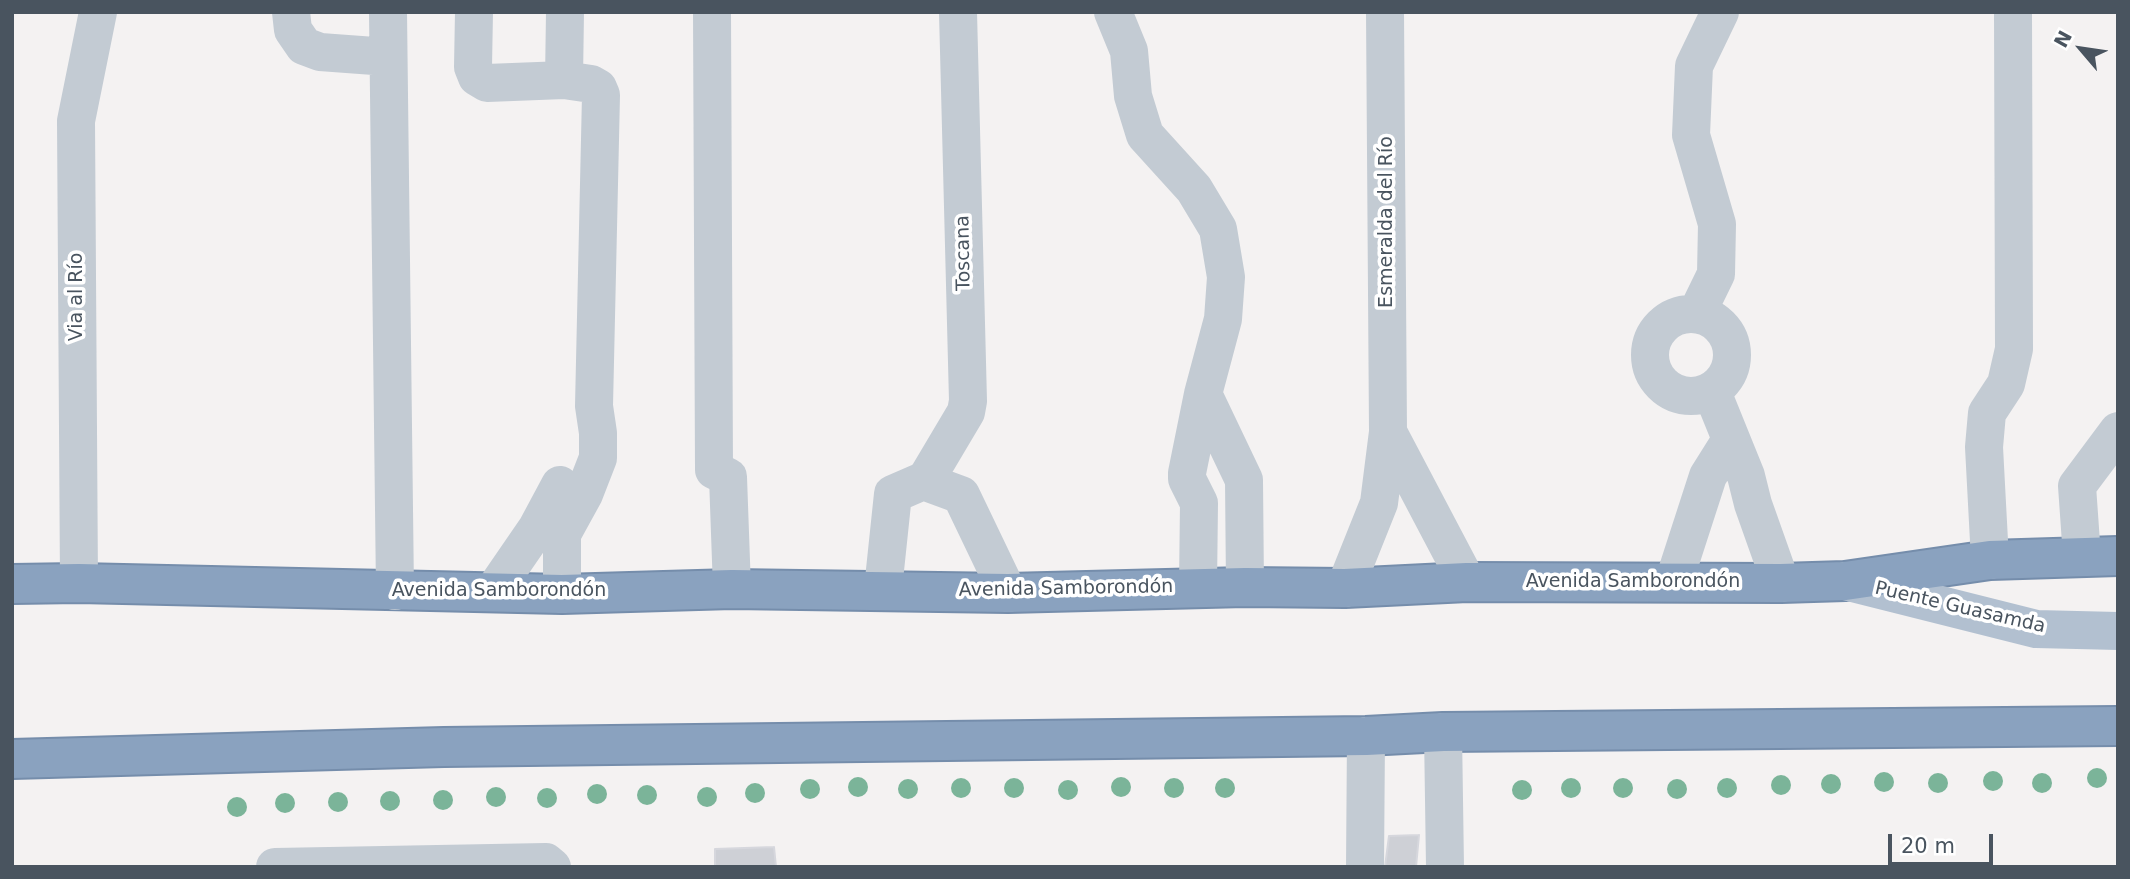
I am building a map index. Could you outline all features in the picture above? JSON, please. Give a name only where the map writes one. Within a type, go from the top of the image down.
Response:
[{"type":"highway","name":"Avenida Samborondón","points":[[12,584],[79,583],[562,594],[721,589],[883,589],[1008,593],[1245,586],[1345,588],[1467,582],[1781,583],[1845,581],[1990,560],[2100,556]]},
{"type":"highway","points":[[12,759],[444,747],[1366,736],[1443,732],[2118,726]]},
{"type":"main road","name":"Puente Guasamda","points":[[1845,581],[2036,629],[2118,631]]},
{"type":"street","name":"Via al Río","points":[[79,583],[76,121],[99,12]]},
{"type":"street","points":[[291,12],[293,30],[304,46],[320,52],[388,57]]},
{"type":"street","points":[[388,12],[395,590]]},
{"type":"street","points":[[474,12],[473,67],[477,77],[487,83],[564,80],[591,84],[598,88],[601,95],[594,406],[598,458],[584,494],[562,534],[562,594]]},
{"type":"street","points":[[564,80],[565,12]]},
{"type":"street","points":[[712,12],[715,470],[728,477],[721,589]]},
{"type":"street","name":"Toscana","points":[[883,589],[894,494],[923,481],[966,412],[968,401],[958,12]]},
{"type":"street","points":[[1113,12],[1129,51],[1133,96],[1145,135],[1194,189],[1218,229],[1227,277],[1223,319],[1203,394],[1187,473],[1199,503],[1199,587]]},
{"type":"street","name":"Esmeralda del Río","points":[[1345,588],[1379,503],[1388,432],[1385,12]]},
{"type":"street","points":[[1697,313],[1716,274],[1717,224],[1691,135],[1694,66],[1720,12]]},
{"type":"street","points":[[1990,560],[1984,447],[1987,412],[2006,384],[2014,349],[2013,12]]},
{"type":"street","points":[[1697,313],[1720,324],[1733,346],[1730,373],[1712,392],[1686,397],[1662,386],[1649,362],[1653,336],[1671,317],[1697,313]]},
{"type":"street","points":[[1712,392],[1746,476],[1781,583]]},
{"type":"street","points":[[1203,394],[1244,480],[1245,586]]},
{"type":"street","points":[[493,592],[537,528],[576,453],[594,406]]},
{"type":"street","points":[[2100,556],[2077,486],[2118,431]]},
{"type":"street","name":"Esmeralda del Río","points":[[1388,432],[1467,582]]},
{"type":"street","points":[[1674,581],[1708,476],[1730,441]]},
{"type":"street","points":[[923,481],[961,495],[1008,593]]},
{"type":"street","points":[[1700,502],[1753,504]]},
{"type":"street","points":[[1199,508],[1244,509]]},
{"type":"street","points":[[1374,517],[1430,514]]},
{"type":"street","points":[[1443,732],[1445,867]]},
{"type":"street","points":[[1365,867],[1366,736]]},
{"type":"street","points":[[275,867],[546,862],[552,867]]},
{"type":"building","points":[[1419,835],[1416,867],[1385,867],[1389,836]]},
{"type":"building","points":[[774,847],[776,867],[715,867],[715,849]]}]
